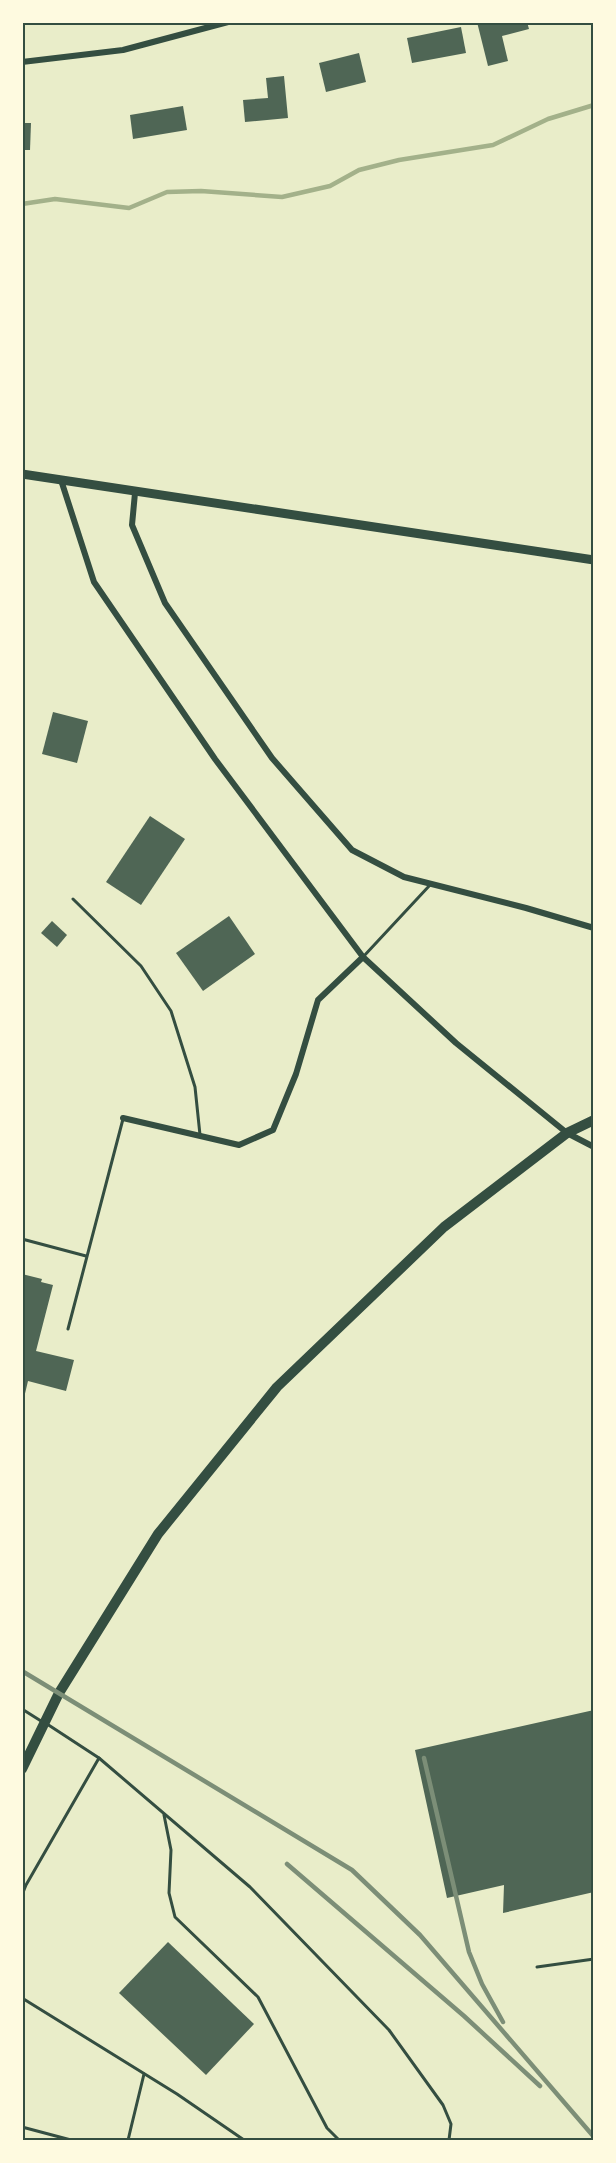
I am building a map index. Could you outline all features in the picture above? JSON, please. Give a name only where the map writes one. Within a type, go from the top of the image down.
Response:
[{"type":"main road","points":[[22,474],[135,493],[594,560]]},
{"type":"main road","points":[[22,1769],[59,1693],[158,1534],[276,1387],[444,1227],[567,1133],[594,1120]]},
{"type":"street","points":[[22,62],[123,50],[228,22]]},
{"type":"street","points":[[61,480],[94,582],[215,759],[363,957],[456,1042],[567,1133],[594,1147]]},
{"type":"street","points":[[135,493],[132,525],[165,603],[272,758],[352,850],[404,877],[594,928]]},
{"type":"street","points":[[123,1118],[239,1145],[273,1130],[296,1074],[318,1000],[363,957]]},
{"type":"lane","points":[[363,957],[432,884]]},
{"type":"lane","points":[[74,899],[141,966],[171,1011],[195,1087],[200,1135]]},
{"type":"lane","points":[[68,1329],[123,1118]]},
{"type":"lane","points":[[22,1239],[86,1256]]},
{"type":"lane","points":[[22,1709],[99,1758],[250,1887],[389,2030],[443,2105],[451,2124],[449,2140]]},
{"type":"lane","points":[[22,1895],[99,1758]]},
{"type":"lane","points":[[164,1814],[171,1850],[169,1893],[175,1917],[258,1997],[327,2128],[339,2140]]},
{"type":"lane","points":[[537,1967],[594,1959]]},
{"type":"lane","points":[[22,1998],[244,2140]]},
{"type":"lane","points":[[128,2140],[144,2074]]},
{"type":"lane","points":[[22,2127],[71,2140]]},
{"type":"building","points":[[477,22],[527,22],[529,29],[502,36],[508,61],[488,66]]},
{"type":"building","points":[[461,27],[466,53],[412,63],[407,38]]},
{"type":"building","points":[[359,53],[366,82],[326,92],[319,63]]},
{"type":"building","points":[[284,76],[288,118],[245,122],[243,100],[268,98],[266,78]]},
{"type":"building","points":[[183,106],[187,130],[133,139],[130,115]]},
{"type":"building","points":[[22,123],[31,123],[30,150],[22,150]]},
{"type":"building","points":[[53,712],[88,721],[77,763],[42,754]]},
{"type":"building","points":[[150,816],[185,839],[141,905],[106,882]]},
{"type":"building","points":[[229,916],[255,954],[203,991],[176,953]]},
{"type":"building","points":[[52,921],[67,935],[57,947],[41,933]]},
{"type":"building","points":[[22,1274],[42,1279],[41,1282],[53,1285],[36,1351],[74,1360],[66,1391],[28,1381],[23,1402]]},
{"type":"building","points":[[594,1710],[594,1892],[503,1913],[504,1885],[447,1898],[415,1750]]},
{"type":"building","points":[[168,1942],[254,2024],[206,2075],[119,1993]]},
{"type":"waterway","points":[[22,204],[55,199],[129,208],[167,192],[201,191],[282,197],[330,186],[359,170],[399,160],[493,145],[548,119],[594,105]]},
{"type":"railway","points":[[22,1671],[352,1870],[420,1935],[594,2137]]},
{"type":"railway","points":[[424,1758],[469,1952],[482,1984],[503,2022]]},
{"type":"railway","points":[[287,1864],[464,2016],[540,2086]]}]
